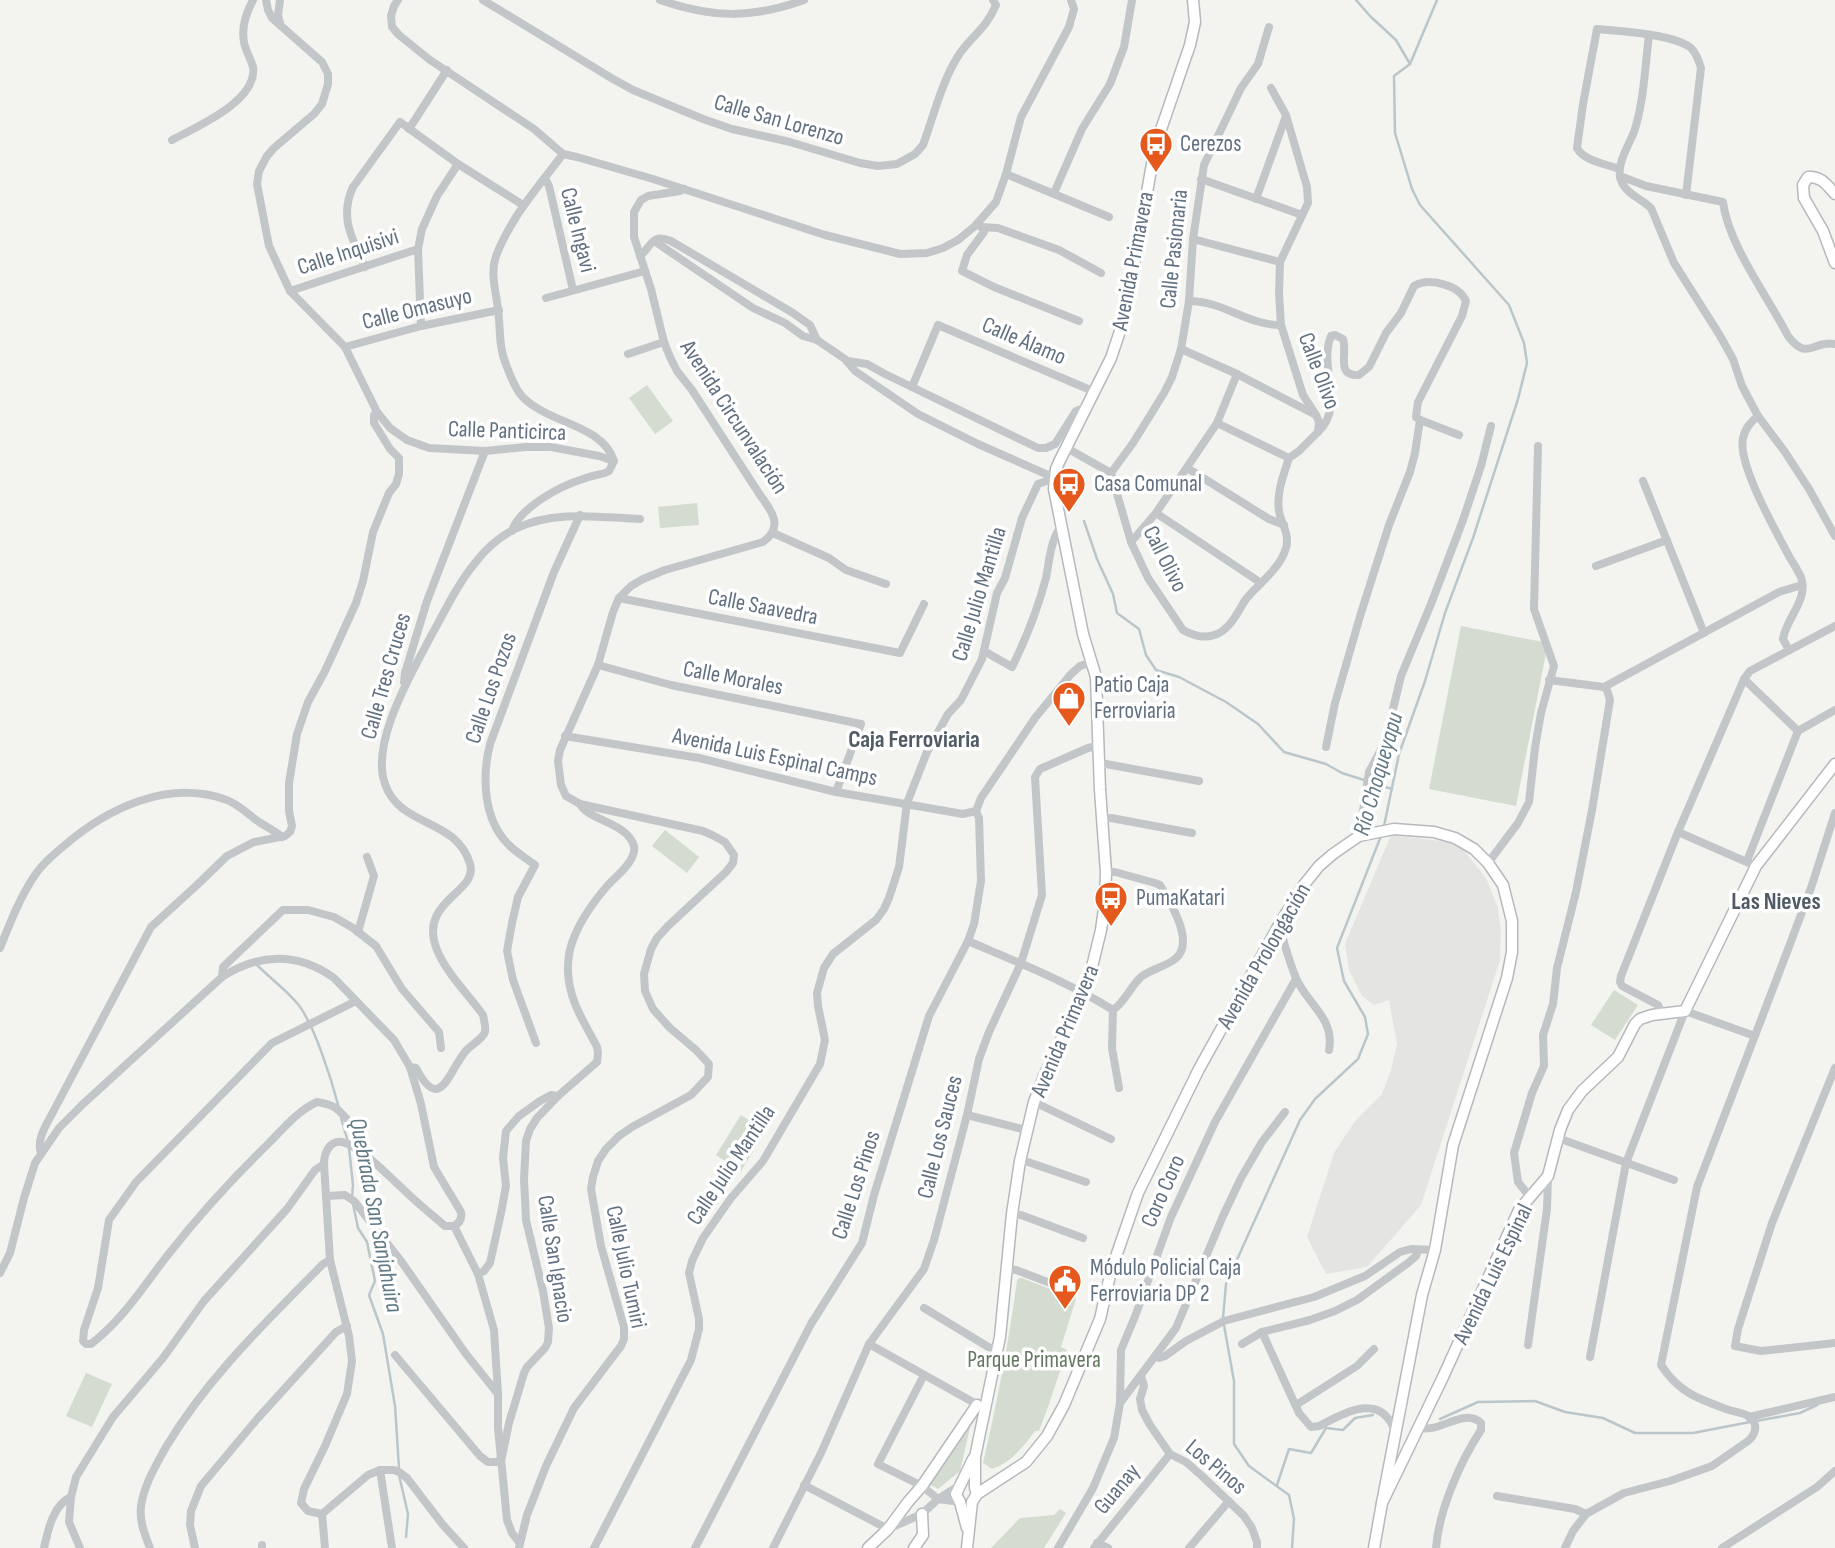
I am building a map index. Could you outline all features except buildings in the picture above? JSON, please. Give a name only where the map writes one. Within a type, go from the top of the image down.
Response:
[{"type":"street","points":[[172,140],[218,116],[246,92],[253,78],[253,67],[243,41],[244,18],[253,0]]},
{"type":"street","points":[[266,0],[272,18],[280,23]]},
{"type":"street","points":[[280,0],[280,23]]},
{"type":"street","points":[[398,0],[391,16],[392,27],[399,35],[430,60],[534,130],[563,154],[684,189]]},
{"type":"street","name":"Calle San Lorenzo","points":[[483,0],[633,90],[732,129],[878,166],[897,164],[915,154],[923,145],[953,66],[991,16],[996,5],[993,0]]},
{"type":"street","points":[[660,0],[683,8],[743,15],[762,13],[804,0]]},
{"type":"street","name":"Avenida Circunvalación","points":[[619,598],[631,586],[665,570],[763,542],[773,533],[774,518],[677,371],[664,342],[634,237],[634,212],[640,200],[684,189],[825,235],[900,254],[927,253],[943,248],[979,227],[996,202],[1021,117],[1069,27],[1074,9],[1071,0]]},
{"type":"street","points":[[1054,193],[1082,129],[1110,84],[1124,47],[1132,0]]},
{"type":"street","name":"Avenida Primavera","points":[[968,1533],[975,1495],[975,1457],[982,1406],[998,1349],[1012,1214],[1026,1130],[1044,1076],[1083,993],[1096,956],[1105,902],[1106,872],[1097,746],[1096,677],[1083,634],[1054,489],[1055,478],[1065,447],[1111,358],[1125,317],[1155,147],[1195,22],[1193,0]]},
{"type":"street","name":"Calle Panticirca","points":[[280,23],[322,62],[328,74],[328,84],[322,104],[274,148],[259,171],[257,184],[269,246],[290,291],[345,347],[377,412],[390,428],[407,440],[429,447],[485,451],[551,447],[614,461]]},
{"type":"street","name":"Calle Pasionaria","points":[[1111,473],[1133,443],[1172,377],[1181,349],[1189,301],[1193,239],[1203,165],[1241,88],[1258,64],[1269,27]]},
{"type":"street","points":[[1686,195],[1701,68],[1698,59],[1690,48],[1676,40],[1597,29],[1583,104],[1577,148],[1579,152],[1646,186],[1686,195],[1723,202],[1732,236],[1788,336],[1796,346],[1807,349],[1835,344]]},
{"type":"street","points":[[1649,35],[1639,114],[1620,172],[1620,181],[1626,190],[1651,208],[1674,263],[1723,342],[1758,416],[1809,489],[1835,536]]},
{"type":"street","points":[[409,129],[447,70]]},
{"type":"street","name":"Calle Olivo","points":[[1271,88],[1286,115],[1307,187],[1308,203],[1280,262],[1281,325],[1303,395],[1319,422],[1318,432],[1289,458]]},
{"type":"street","points":[[1256,199],[1286,115]]},
{"type":"street","points":[[365,267],[348,224],[346,211],[349,196],[400,122],[458,164],[523,205]]},
{"type":"street","points":[[512,531],[515,521],[526,510],[573,483],[609,471],[614,461],[611,452],[594,438],[535,407],[521,395],[502,354],[499,310],[492,275],[495,260],[523,205],[563,154]]},
{"type":"street","points":[[421,326],[418,249],[422,229],[458,164]]},
{"type":"street","points":[[1006,174],[1109,217]]},
{"type":"street","points":[[1835,194],[1819,178],[1808,177],[1803,185],[1804,198],[1823,231],[1835,263]]},
{"type":"street","name":"Calle Ingavi","points":[[545,178],[573,290]]},
{"type":"street","points":[[1201,179],[1302,215]]},
{"type":"street","points":[[979,227],[998,228],[1059,250],[1101,273]]},
{"type":"street","points":[[979,227],[984,232],[967,256],[962,271],[994,287],[1079,321]]},
{"type":"street","points":[[640,256],[650,242],[660,238],[671,241],[793,313],[810,325],[817,340]]},
{"type":"street","points":[[1193,239],[1280,262]]},
{"type":"street","points":[[657,240],[657,243],[752,308],[785,323],[803,336],[817,340],[848,361],[855,371],[918,414],[1055,478]]},
{"type":"street","name":"Calle Inquisivi","points":[[290,291],[418,249]]},
{"type":"street","points":[[546,298],[645,271]]},
{"type":"street","points":[[1318,432],[1328,421],[1332,410],[1327,366],[1331,336],[1343,339],[1343,364],[1350,374],[1359,375],[1369,368],[1414,286],[1426,282],[1450,287],[1462,293],[1466,301],[1462,316],[1418,402],[1416,417],[1459,435]]},
{"type":"street","points":[[1189,301],[1214,303],[1266,325],[1281,325]]},
{"type":"street","name":"Calle Omasuyo","points":[[345,347],[421,326],[499,310]]},
{"type":"street","name":"Calle Álamo","points":[[912,387],[938,325],[1095,393]]},
{"type":"street","points":[[628,354],[664,342]]},
{"type":"street","points":[[1181,349],[1317,415]]},
{"type":"street","points":[[848,361],[867,364],[1038,448],[1055,444],[1076,411],[1087,407]]},
{"type":"street","points":[[1131,542],[1156,513],[1217,423],[1237,374]]},
{"type":"street","points":[[41,1153],[39,1143],[52,1112],[151,927],[227,856],[254,842],[288,835],[292,829],[289,783],[299,726],[307,702],[326,671],[356,603],[373,532],[399,474],[399,458],[374,423],[374,415],[377,412]]},
{"type":"street","points":[[1758,416],[1746,427],[1742,445],[1743,456],[1760,499],[1801,578],[1802,585],[1799,604],[1784,633],[1783,639],[1789,650]]},
{"type":"street","points":[[1326,747],[1335,703],[1361,613],[1388,525],[1410,472],[1420,420]]},
{"type":"street","points":[[1156,513],[1261,583],[1271,573],[1284,552],[1287,539],[1279,512],[1279,496],[1289,458],[1217,423]]},
{"type":"street","points":[[1364,835],[1369,772],[1385,742],[1401,676],[1463,520],[1491,426]]},
{"type":"street","points":[[1488,863],[1518,823],[1529,802],[1535,748],[1554,666],[1534,609],[1538,446]]},
{"type":"street","points":[[1065,447],[1111,473]]},
{"type":"street","name":"Calle Tres Cruces","points":[[410,1067],[416,1068],[425,1085],[437,1089],[445,1083],[463,1054],[485,1031],[483,1015],[443,962],[434,938],[434,926],[442,905],[468,882],[471,876],[472,868],[466,853],[446,832],[404,812],[389,794],[382,775],[385,737],[404,687],[405,673],[427,601],[485,451]]},
{"type":"street","points":[[1187,468],[1269,519],[1284,525]]},
{"type":"street","name":"Call Olivo","points":[[1111,473],[1131,542],[1148,578],[1183,630],[1202,637],[1213,636],[1230,625],[1244,602],[1261,583]]},
{"type":"street","name":"Calle Julio Mantilla","points":[[594,1548],[691,1360],[699,1319],[690,1273],[697,1250],[731,1198],[763,1161],[820,1064],[824,1040],[818,1006],[820,980],[833,954],[864,930],[884,909],[900,867],[907,803],[927,752],[948,714],[961,700],[984,651],[997,593],[1005,578],[1022,518],[1038,484],[1055,478]]},
{"type":"street","points":[[1643,481],[1704,633]]},
{"type":"street","points":[[404,687],[459,585],[491,546],[512,531],[534,521],[580,515],[640,519]]},
{"type":"street","name":"Calle Los Pozos","points":[[536,1043],[513,980],[507,951],[518,897],[534,865],[509,846],[498,833],[491,818],[486,760],[554,572],[580,515]]},
{"type":"street","points":[[984,651],[1012,667],[1040,595],[1054,536],[1062,525]]},
{"type":"street","points":[[773,533],[829,558],[846,570],[886,584]]},
{"type":"street","points":[[1597,566],[1667,540]]},
{"type":"street","points":[[1549,680],[1604,687],[1779,592],[1802,585]]},
{"type":"street","points":[[580,804],[566,796],[561,785],[558,761],[565,736],[598,666],[619,598]]},
{"type":"street","name":"Calle Saavedra","points":[[619,598],[900,653],[924,604]]},
{"type":"street","points":[[1662,1013],[1658,1005],[1625,989],[1620,982],[1621,976],[1678,832],[1744,679],[1750,671],[1835,626]]},
{"type":"street","points":[[976,811],[981,798],[1035,718],[1070,674],[1080,666],[1092,662]]},
{"type":"street","name":"Calle Morales","points":[[598,666],[671,685],[861,724],[836,792]]},
{"type":"street","points":[[1744,679],[1798,731]]},
{"type":"street","points":[[1530,1197],[1518,1182],[1514,1153],[1532,1093],[1544,1066],[1543,1035],[1553,1004],[1557,968],[1579,880],[1608,713],[1610,700],[1604,687]]},
{"type":"street","points":[[1590,1357],[1626,1163],[1685,1011],[1751,864],[1798,731],[1835,710]]},
{"type":"street","name":"Avenida Luis Espinal Camps","points":[[565,736],[699,758],[836,792],[962,814],[976,811]]},
{"type":"street","name":"Calle Los Sauces","points":[[773,1548],[821,1453],[869,1344],[923,1269],[934,1240],[979,1059],[1021,963],[1042,895],[1035,778],[1040,769],[1097,746]]},
{"type":"street","points":[[1098,765],[1106,764],[1199,782]]},
{"type":"street","points":[[1751,864],[1831,777],[1835,764]]},
{"type":"street","points":[[0,948],[27,888],[46,861],[84,830],[110,814],[147,797],[188,793],[217,797],[238,806],[282,837]]},
{"type":"street","name":"Calle Julio Tumiri","points":[[519,1545],[527,1515],[546,1466],[574,1408],[624,1339],[624,1327],[601,1246],[591,1189],[598,1161],[619,1136],[691,1095],[708,1077],[709,1064],[653,1009],[645,991],[644,974],[651,949],[668,926],[726,872],[734,859],[725,842],[702,831],[580,804]]},
{"type":"street","name":"Calle San Ignacio","points":[[502,1457],[524,1373],[548,1342],[548,1315],[526,1220],[526,1141],[537,1118],[594,1065],[598,1058],[597,1047],[576,1009],[569,984],[568,960],[573,938],[581,924],[606,887],[630,861],[634,849],[634,845],[619,829],[585,812],[580,804]]},
{"type":"street","name":"Calle Los Pinos","points":[[695,1548],[811,1324],[862,1243],[929,1016],[974,924],[981,881],[979,818],[976,811]]},
{"type":"street","points":[[1566,1548],[1573,1531],[1586,1514],[1624,1493],[1712,1466],[1753,1436],[1756,1430],[1749,1417],[1692,1396],[1681,1389],[1661,1365],[1697,1187],[1811,888],[1835,813]]},
{"type":"street","points":[[1102,819],[1111,818],[1192,833]]},
{"type":"street","name":"Avenida Prolongación","points":[[975,1495],[1026,1462],[1047,1436],[1064,1405],[1100,1319],[1111,1271],[1138,1193],[1199,1069],[1303,886],[1333,854],[1364,835],[1394,829],[1434,832],[1455,838],[1474,849],[1488,863],[1503,885],[1512,921],[1507,978],[1453,1145],[1382,1503]]},
{"type":"street","points":[[1678,832],[1751,864]]},
{"type":"street","points":[[358,932],[374,876],[367,857]]},
{"type":"street","points":[[1106,872],[1160,886],[1181,928],[1184,940],[1180,954],[1147,972],[1114,1010]]},
{"type":"street","points":[[222,977],[223,967],[283,910],[307,910],[334,917],[376,946],[402,989],[439,1032],[441,1048]]},
{"type":"street","points":[[1279,925],[1296,979],[1327,1027],[1331,1037],[1329,1050]]},
{"type":"street","points":[[968,941],[1021,963],[1114,1010]]},
{"type":"street","points":[[0,1273],[10,1254],[30,1176],[41,1153],[59,1128],[222,977],[247,963],[272,958],[288,959],[323,970],[334,978],[394,1040],[410,1067],[434,1167],[461,1212],[461,1219],[454,1226],[444,1226],[367,1156],[341,1142],[328,1147],[324,1164],[330,1260],[347,1326],[352,1361],[347,1394],[300,1503],[308,1511],[322,1514]]},
{"type":"street","name":"Coro Coro","points":[[1058,1548],[1093,1488],[1114,1438],[1120,1403],[1121,1350],[1171,1217],[1215,1122],[1296,979]]},
{"type":"street","points":[[356,1001],[272,1043],[136,1182],[110,1220],[98,1288],[83,1330],[83,1340],[86,1344],[91,1344],[118,1320],[195,1222],[300,1112],[317,1102],[334,1107],[362,1140],[367,1156]]},
{"type":"street","points":[[1114,1010],[1112,1048],[1119,1088]]},
{"type":"street","points":[[1685,1011],[1755,1036]]},
{"type":"street","name":"Avenida Luis Espinal","points":[[1374,1548],[1382,1503],[1519,1210],[1548,1176],[1568,1110],[1583,1091],[1618,1057],[1635,1024],[1644,1017],[1685,1011]]},
{"type":"street","points":[[1835,1068],[1772,1223],[1735,1346],[1761,1352],[1835,1343]]},
{"type":"street","points":[[478,1274],[490,1263],[501,1213],[506,1186],[502,1158],[506,1131],[519,1116],[540,1101],[551,1095],[558,1096]]},
{"type":"street","points":[[1034,1102],[1111,1139]]},
{"type":"street","points":[[1120,1403],[1182,1317],[1241,1178],[1262,1142],[1285,1112]]},
{"type":"street","points":[[967,1115],[1026,1130]]},
{"type":"street","points":[[1558,1138],[1674,1180]]},
{"type":"street","points":[[1020,1161],[1086,1182]]},
{"type":"street","points":[[80,1548],[69,1522],[76,1477],[113,1417],[163,1358],[204,1301],[287,1209],[315,1170],[324,1164]]},
{"type":"street","points":[[1528,1345],[1547,1209],[1548,1176]]},
{"type":"street","points":[[326,1196],[345,1195],[354,1201],[498,1394]]},
{"type":"street","points":[[1012,1214],[1083,1238]]},
{"type":"street","points":[[454,1226],[478,1274],[494,1330],[498,1428],[507,1520],[519,1545]]},
{"type":"street","points":[[1155,1356],[1166,1356],[1186,1341],[1224,1321],[1314,1297],[1365,1276],[1400,1252],[1411,1249],[1434,1250]]},
{"type":"street","points":[[1242,1344],[1262,1332],[1310,1320],[1357,1300],[1408,1263],[1418,1250]]},
{"type":"street","points":[[150,1548],[143,1529],[141,1506],[154,1469],[176,1431],[232,1358],[330,1260]]},
{"type":"street","points":[[1007,1269],[1016,1270],[1071,1292]]},
{"type":"street","points":[[924,1308],[989,1348],[998,1349]]},
{"type":"street","points":[[195,1548],[190,1525],[191,1511],[201,1486],[336,1332],[347,1326]]},
{"type":"street","points":[[1262,1332],[1296,1405],[1311,1427],[1359,1408],[1383,1413],[1392,1422],[1395,1431]]},
{"type":"street","points":[[868,1548],[888,1530],[982,1406],[869,1344]]},
{"type":"street","points":[[1296,1405],[1357,1366],[1374,1349]]},
{"type":"street","points":[[395,1355],[480,1456],[494,1463],[502,1457]]},
{"type":"street","points":[[888,1530],[922,1514],[939,1499],[960,1485],[971,1484],[975,1495],[966,1504],[939,1499],[922,1486],[878,1464],[924,1375]]},
{"type":"street","name":"Los Pinos","points":[[1141,1376],[1144,1386],[1140,1399],[1142,1410],[1150,1425],[1170,1454],[1186,1462],[1244,1516],[1252,1528],[1257,1548]]},
{"type":"street","points":[[1749,1417],[1835,1397]]},
{"type":"street","points":[[1418,1428],[1435,1428],[1466,1417],[1478,1420],[1482,1427],[1456,1477],[1436,1548]]},
{"type":"street","name":"Guanay","points":[[1095,1545],[1170,1454]]},
{"type":"street","name":"Avenida Primavera","points":[[960,1485],[975,1457]]},
{"type":"street","points":[[322,1514],[368,1475],[380,1470],[394,1470],[407,1478],[464,1548]]},
{"type":"street","points":[[380,1470],[392,1548]]},
{"type":"street","points":[[1722,1548],[1817,1487],[1835,1471]]},
{"type":"street","points":[[804,1485],[888,1530]]},
{"type":"street","points":[[960,1485],[956,1494],[968,1533],[967,1548]]},
{"type":"street","points":[[1497,1496],[1575,1509],[1586,1514]]},
{"type":"street","points":[[44,1548],[52,1518],[63,1501],[71,1497]]},
{"type":"street","points":[[1189,1548],[1229,1501]]},
{"type":"street","points":[[322,1514],[326,1548]]},
{"type":"street","points":[[914,1548],[923,1535],[922,1514]]},
{"type":"street","points":[[1095,1545],[1108,1548]]},
{"type":"shaded area","points":[[1391,835],[1458,843],[1486,878],[1498,908],[1501,931],[1500,960],[1421,1205],[1367,1267],[1326,1274],[1307,1237],[1334,1153],[1355,1121],[1382,1094],[1397,1044],[1389,1000],[1374,1005],[1362,996],[1349,970],[1345,944]]},
{"type":"green space","points":[[647,385],[673,421],[655,434],[629,398]]},
{"type":"green space","points":[[697,503],[699,525],[660,528],[658,507]]},
{"type":"green space","points":[[1461,626],[1548,643],[1516,806],[1429,789]]},
{"type":"green space","points":[[665,830],[699,857],[687,873],[652,846]]},
{"type":"green space","points":[[1614,990],[1638,1005],[1615,1040],[1591,1025]]},
{"type":"green space","points":[[741,1115],[766,1131],[741,1171],[716,1155]]},
{"type":"green space","name":"Parque Primavera","points":[[1019,1278],[1076,1299],[1061,1347],[1067,1350],[1039,1431],[1035,1431],[1011,1459],[992,1469],[983,1463]]},
{"type":"green space","points":[[86,1373],[112,1384],[92,1427],[66,1416]]},
{"type":"green space","points":[[972,1419],[960,1471],[938,1489],[929,1484]]},
{"type":"green space","points":[[1060,1509],[1066,1513],[1044,1548],[991,1548],[1020,1518],[1054,1515]]},
{"type":"waterway","points":[[1356,0],[1396,40],[1410,64]]},
{"type":"waterway","name":"Río Choqueyapu","points":[[1384,826],[1399,754],[1445,613],[1473,538],[1527,363],[1524,343],[1509,305],[1420,205],[1412,189],[1395,133],[1394,76],[1410,64],[1437,0]]},
{"type":"waterway","points":[[1084,521],[1113,594],[1117,613],[1139,629],[1146,655],[1156,670],[1179,677],[1226,702],[1258,724],[1284,752],[1326,764],[1342,773],[1392,789]]},
{"type":"waterway","name":"Río Choqueyapu","points":[[1223,1318],[1226,1284],[1300,1120],[1315,1099],[1358,1059],[1368,1034],[1365,1017],[1344,981],[1337,948],[1381,836]]},
{"type":"waterway","name":"Quebrada San Sanjahuira","points":[[257,965],[297,1003],[310,1024],[339,1108]]},
{"type":"waterway","name":"Quebrada San Sanjahuira","points":[[341,1118],[348,1142]]},
{"type":"waterway","name":"Quebrada San Sanjahuira","points":[[349,1148],[352,1197]]},
{"type":"waterway","name":"Quebrada San Sanjahuira","points":[[353,1204],[358,1228],[367,1242],[375,1281],[369,1295],[383,1334],[395,1406],[399,1468]]},
{"type":"waterway","name":"Río Choqueyapu","points":[[1224,1325],[1234,1381],[1234,1444],[1249,1466],[1289,1495],[1294,1519],[1292,1548]]},
{"type":"waterway","points":[[1440,1419],[1478,1402],[1535,1401],[1565,1412],[1603,1418],[1635,1433],[1693,1433],[1750,1422]]},
{"type":"waterway","points":[[1756,1421],[1800,1413],[1817,1405]]},
{"type":"waterway","points":[[1277,1485],[1289,1449],[1311,1453],[1326,1428],[1343,1430],[1355,1418],[1373,1415]]},
{"type":"waterway","name":"Quebrada San Sanjahuira","points":[[399,1475],[408,1514],[406,1537]]},
{"type":"place","name":"Cerezos","points":[[1156,174]]},
{"type":"place","name":"Casa Comunal","points":[[1069,514]]},
{"type":"place","name":"Patio Caja Ferroviaria","points":[[1069,728]]},
{"type":"place","name":"PumaKatari","points":[[1111,928]]},
{"type":"place","name":"Módulo Policial Caja Ferroviaria DP 2","points":[[1065,1311]]},
{"type":"district","name":"Caja Ferroviaria","points":[[914,739]]},
{"type":"district","name":"Las Nieves","points":[[1776,901]]}]
